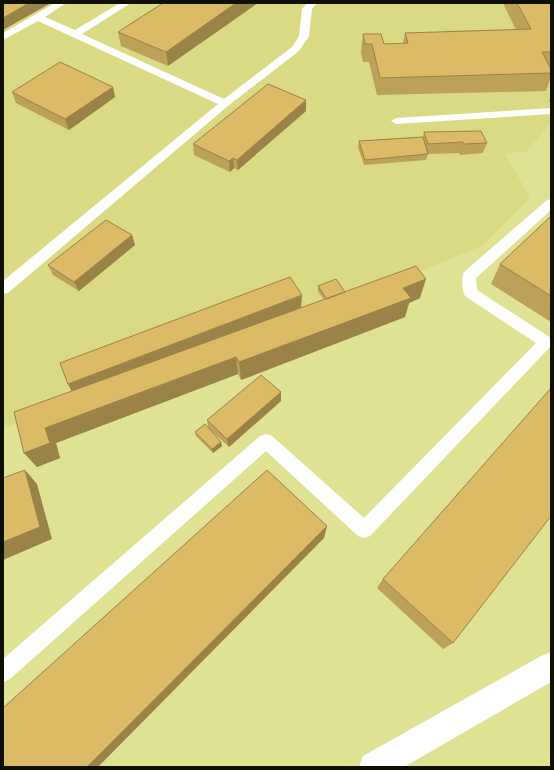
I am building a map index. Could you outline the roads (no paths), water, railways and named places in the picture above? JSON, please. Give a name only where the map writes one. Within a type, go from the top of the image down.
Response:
[{"type":"street","points":[[374,767],[442,730],[551,666]]},
{"type":"lane","points":[[3,37],[61,3]]},
{"type":"lane","points":[[75,34],[126,3]]},
{"type":"lane","points":[[3,290],[225,103],[296,49],[304,36],[307,10],[312,3]]},
{"type":"lane","points":[[38,17],[225,103]]},
{"type":"lane","points":[[396,121],[551,111]]},
{"type":"lane","points":[[3,672],[266,441],[364,530],[549,341],[470,292],[469,276],[551,203]]}]
